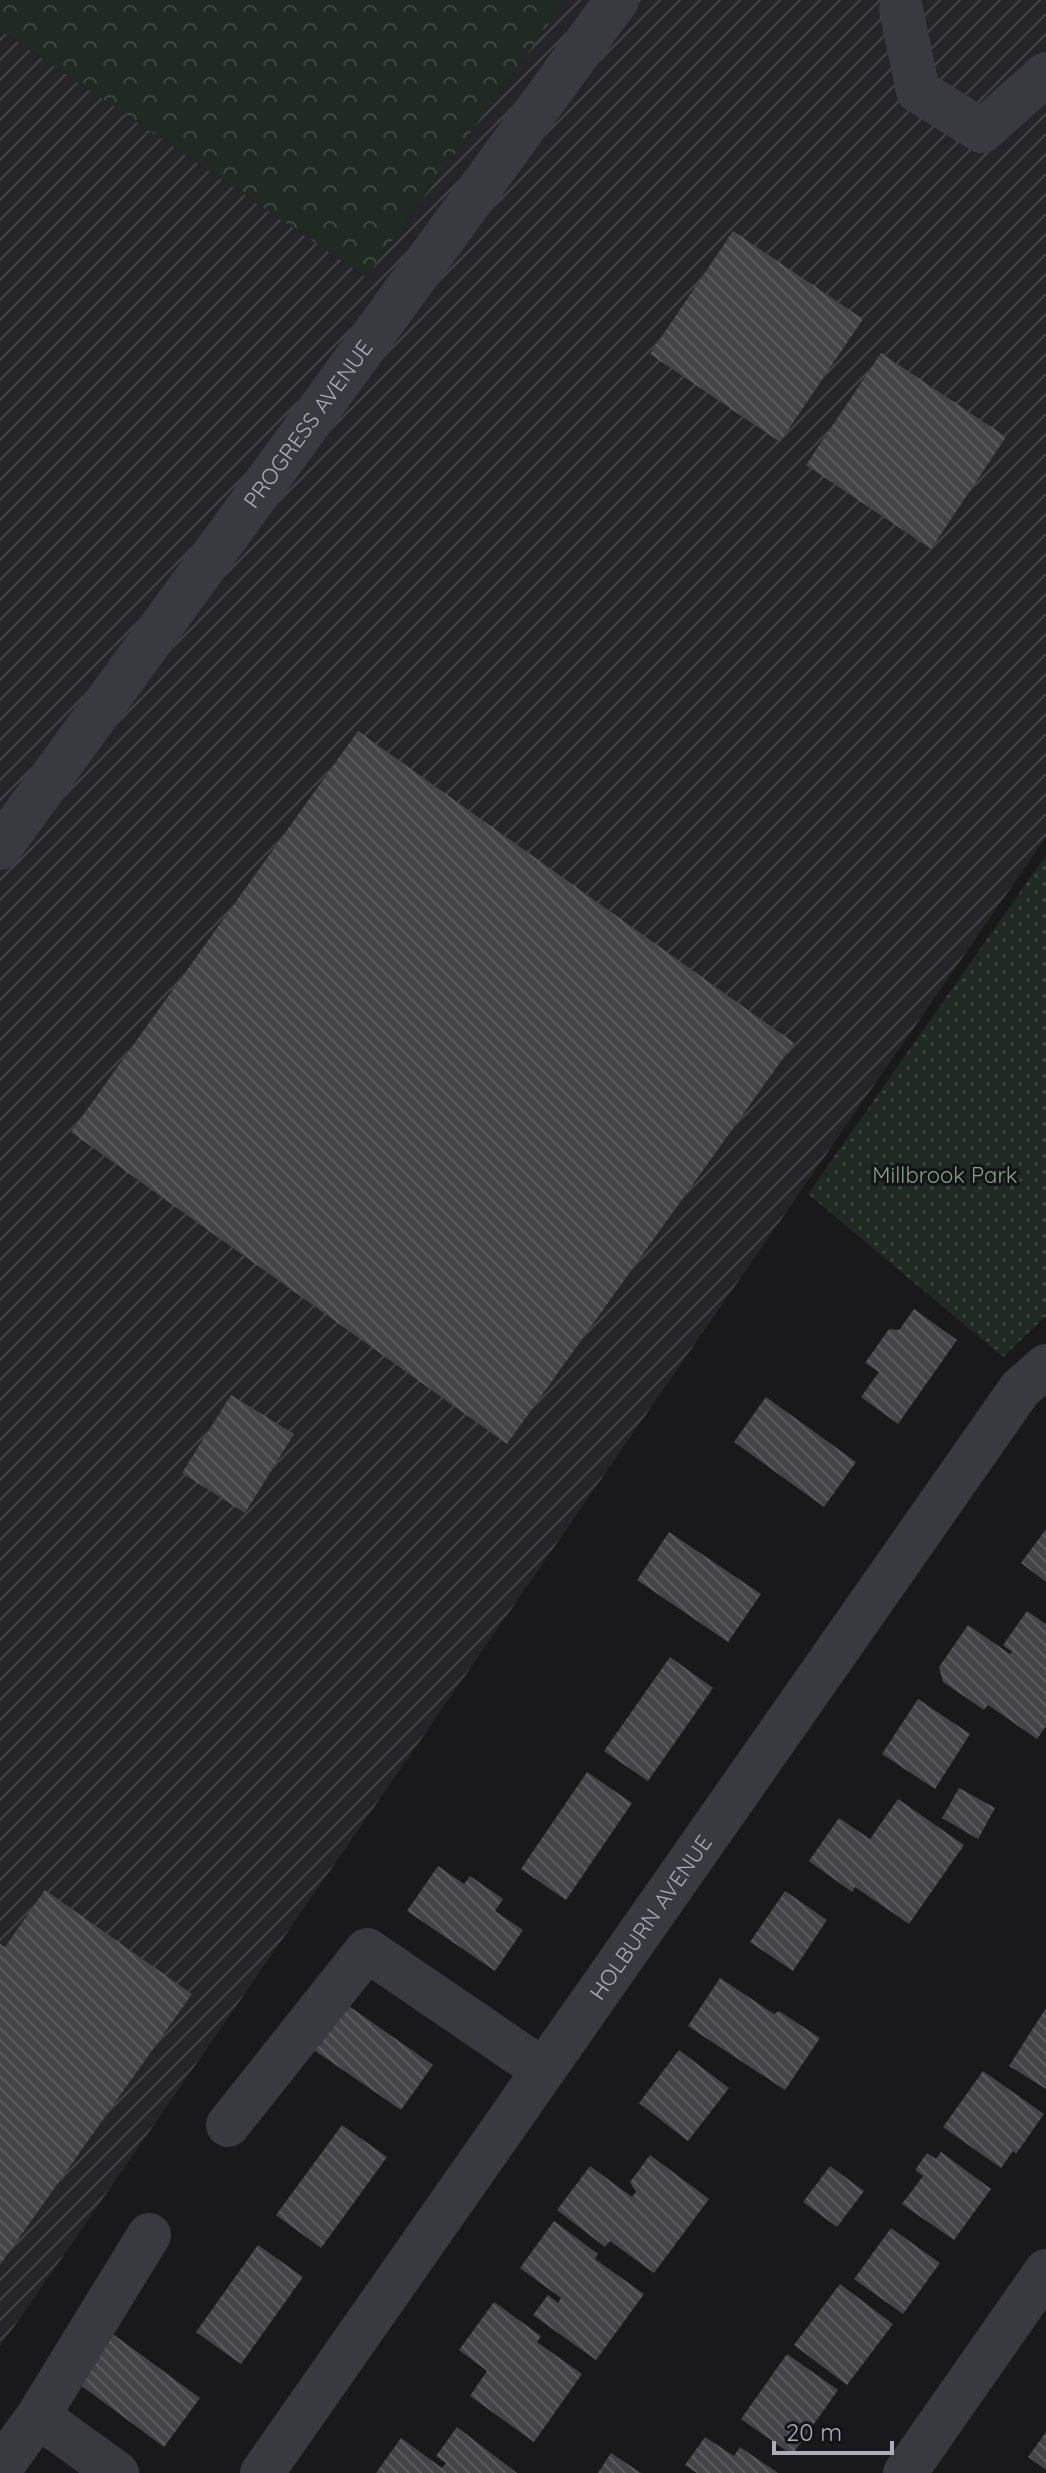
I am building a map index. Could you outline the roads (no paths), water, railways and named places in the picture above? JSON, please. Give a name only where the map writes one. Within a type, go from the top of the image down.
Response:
[{"type":"street","name":"PROGRESS AVENUE","points":[[0,848],[322,400],[384,322],[617,0]]},
{"type":"street","points":[[901,9],[918,91],[982,131],[1046,74]]},
{"type":"street","name":"HOLBURN AVENUE","points":[[262,2473],[1020,1389],[1046,1366]]},
{"type":"street","points":[[228,2125],[367,1950],[543,2070]]},
{"type":"street","points":[[0,2469],[38,2416],[149,2235]]},
{"type":"street","points":[[905,2473],[1046,2271]]},
{"type":"street","points":[[38,2416],[117,2473]]},
{"type":"park label","name":"Millbrook Park","points":[[945,1175]]}]
